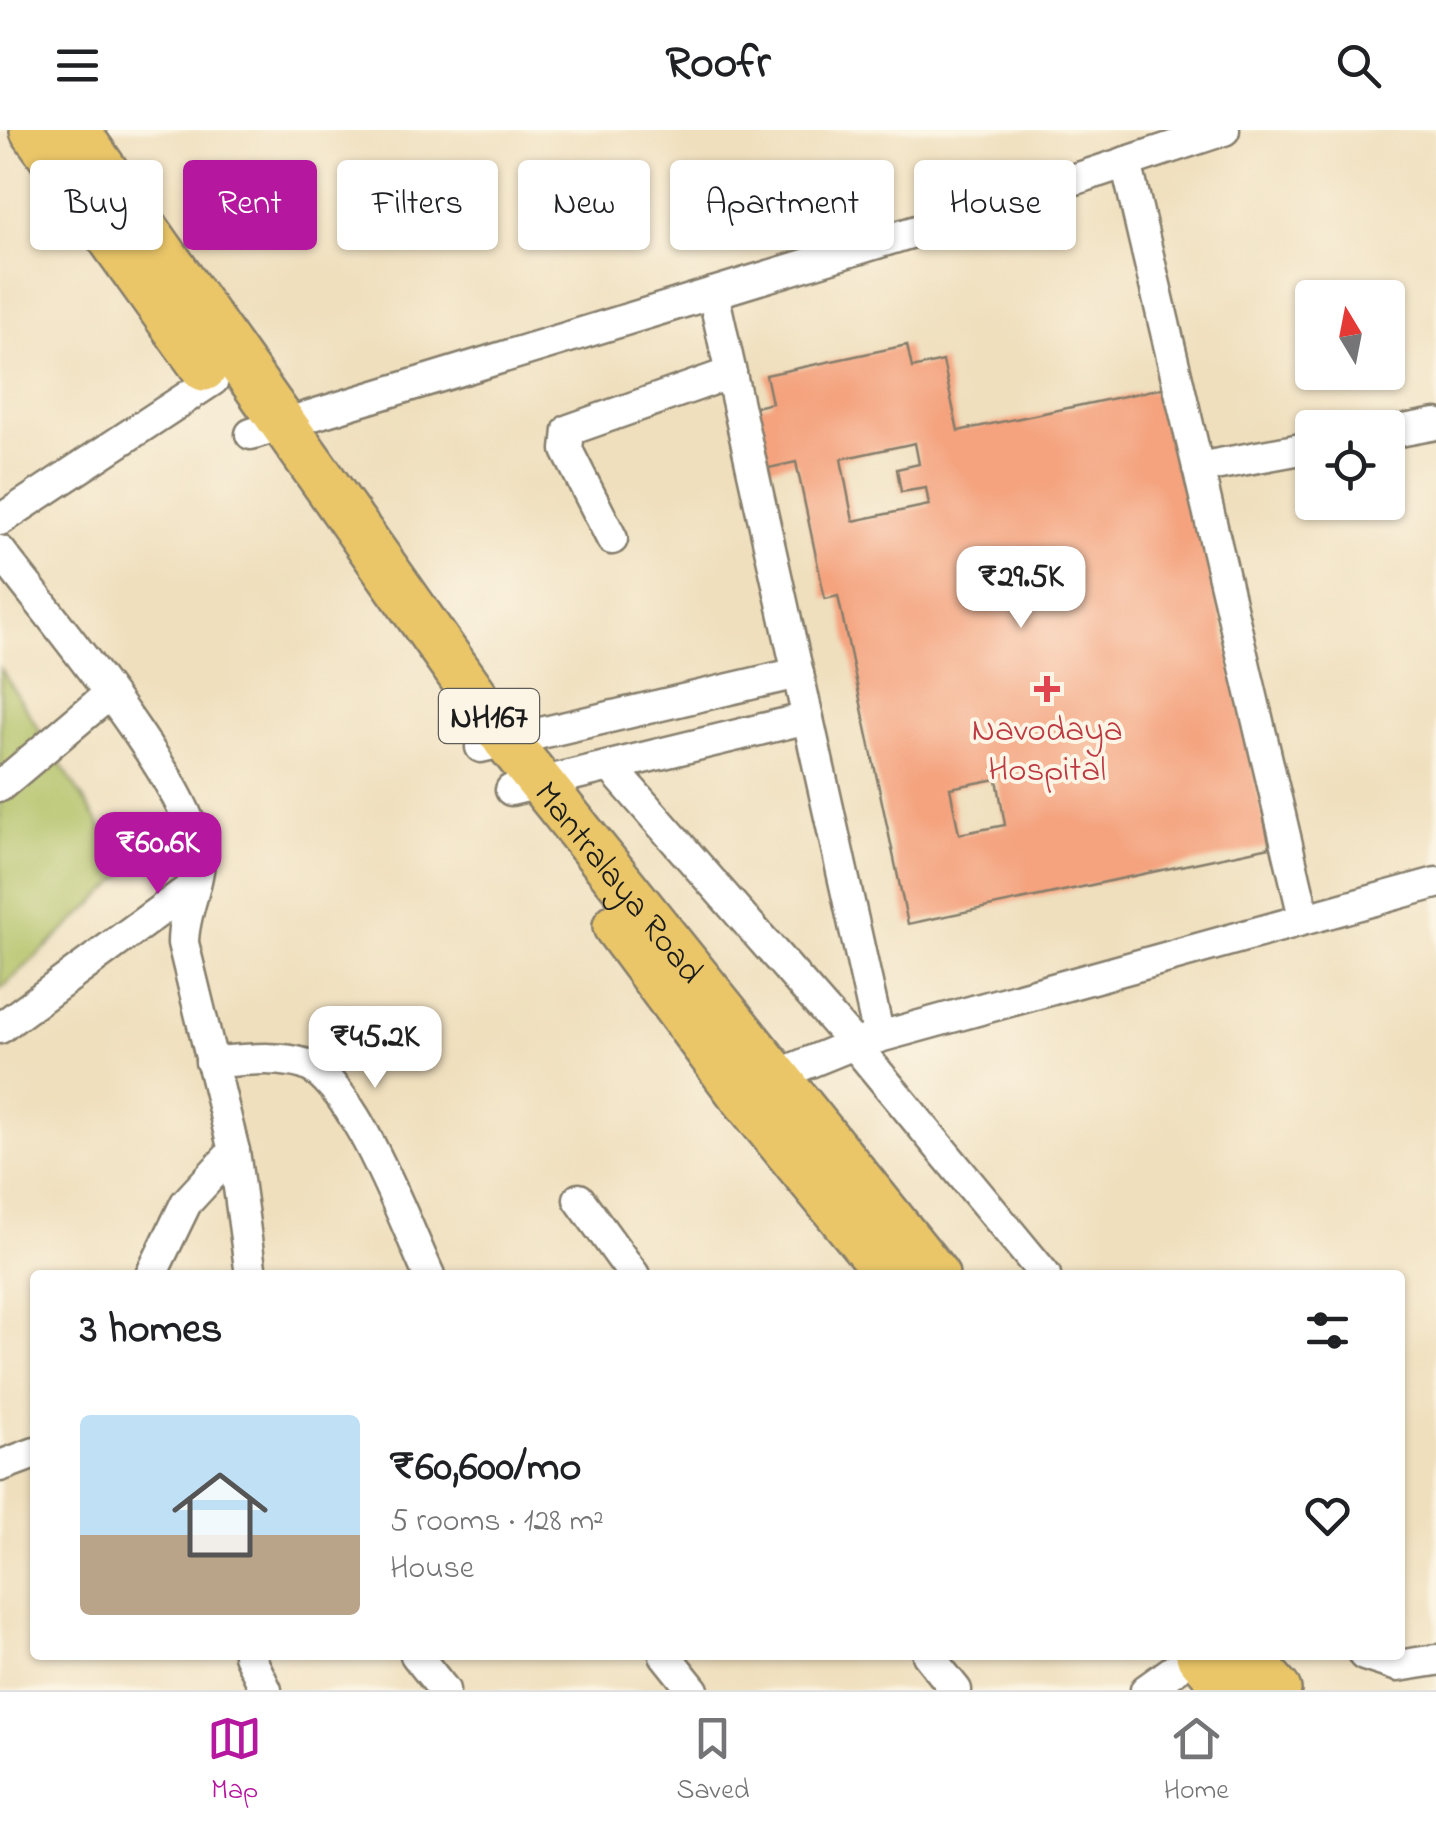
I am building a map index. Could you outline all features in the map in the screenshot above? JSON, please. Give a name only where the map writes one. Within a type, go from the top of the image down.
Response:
[{"type":"highway","name":"Mantralaya Road","points":[[33,130],[213,380],[266,429]]},
{"type":"highway","name":"Mantralaya Road","points":[[76,130],[266,429],[526,787],[757,1084],[886,1270]]},
{"type":"highway","name":"Mantralaya Road","points":[[757,1084],[931,1270]]},
{"type":"highway","points":[[1202,1660],[1229,1690]]},
{"type":"highway","points":[[1252,1660],[1278,1690]]},
{"type":"street","points":[[266,429],[713,293],[1224,130]]},
{"type":"street","points":[[1126,162],[1304,917]]},
{"type":"street","points":[[713,293],[808,718],[866,1041]]},
{"type":"street","points":[[612,539],[567,450],[569,430],[730,373]]},
{"type":"street","points":[[0,520],[213,380]]},
{"type":"street","points":[[1405,430],[1436,424]]},
{"type":"street","points":[[1198,468],[1295,450]]},
{"type":"street","points":[[0,551],[158,762],[187,817],[200,863],[183,915],[183,943],[234,1151],[250,1270]]},
{"type":"street","points":[[494,744],[798,673]]},
{"type":"street","points":[[0,786],[108,695]]},
{"type":"street","points":[[526,787],[808,718]]},
{"type":"street","points":[[610,766],[866,1041],[1041,1270]]},
{"type":"street","points":[[757,1084],[866,1041],[1436,883]]},
{"type":"street","points":[[0,1028],[192,887]]},
{"type":"street","points":[[211,1062],[280,1060],[322,1072],[345,1097],[427,1270]]},
{"type":"street","points":[[153,1270],[186,1204],[234,1151]]},
{"type":"street","points":[[579,1199],[630,1270]]},
{"type":"street","points":[[0,1466],[30,1455]]},
{"type":"street","points":[[251,1660],[266,1690]]},
{"type":"street","points":[[420,1660],[444,1690]]},
{"type":"street","points":[[669,1660],[693,1690]]},
{"type":"street","points":[[932,1660],[956,1690]]},
{"type":"street","points":[[1146,1690],[1190,1660]]},
{"type":"street","points":[[1379,1660],[1398,1666],[1436,1660]]},
{"type":"green space","points":[[0,668],[129,871],[0,990]]},
{"type":"building","name":"Navodaya Hospital","points":[[907,345],[912,368],[943,361],[958,431],[1172,386],[1270,847],[908,924],[838,596],[825,599],[796,462],[760,470],[747,409],[772,403],[766,375]],"holes":[[[915,443],[919,464],[897,469],[901,492],[926,488],[929,505],[853,521],[841,459]],[[997,779],[1005,825],[959,834],[950,788]]]},
{"type":"place","name":"Navodaya Hospital","points":[[1047,689]]}]
